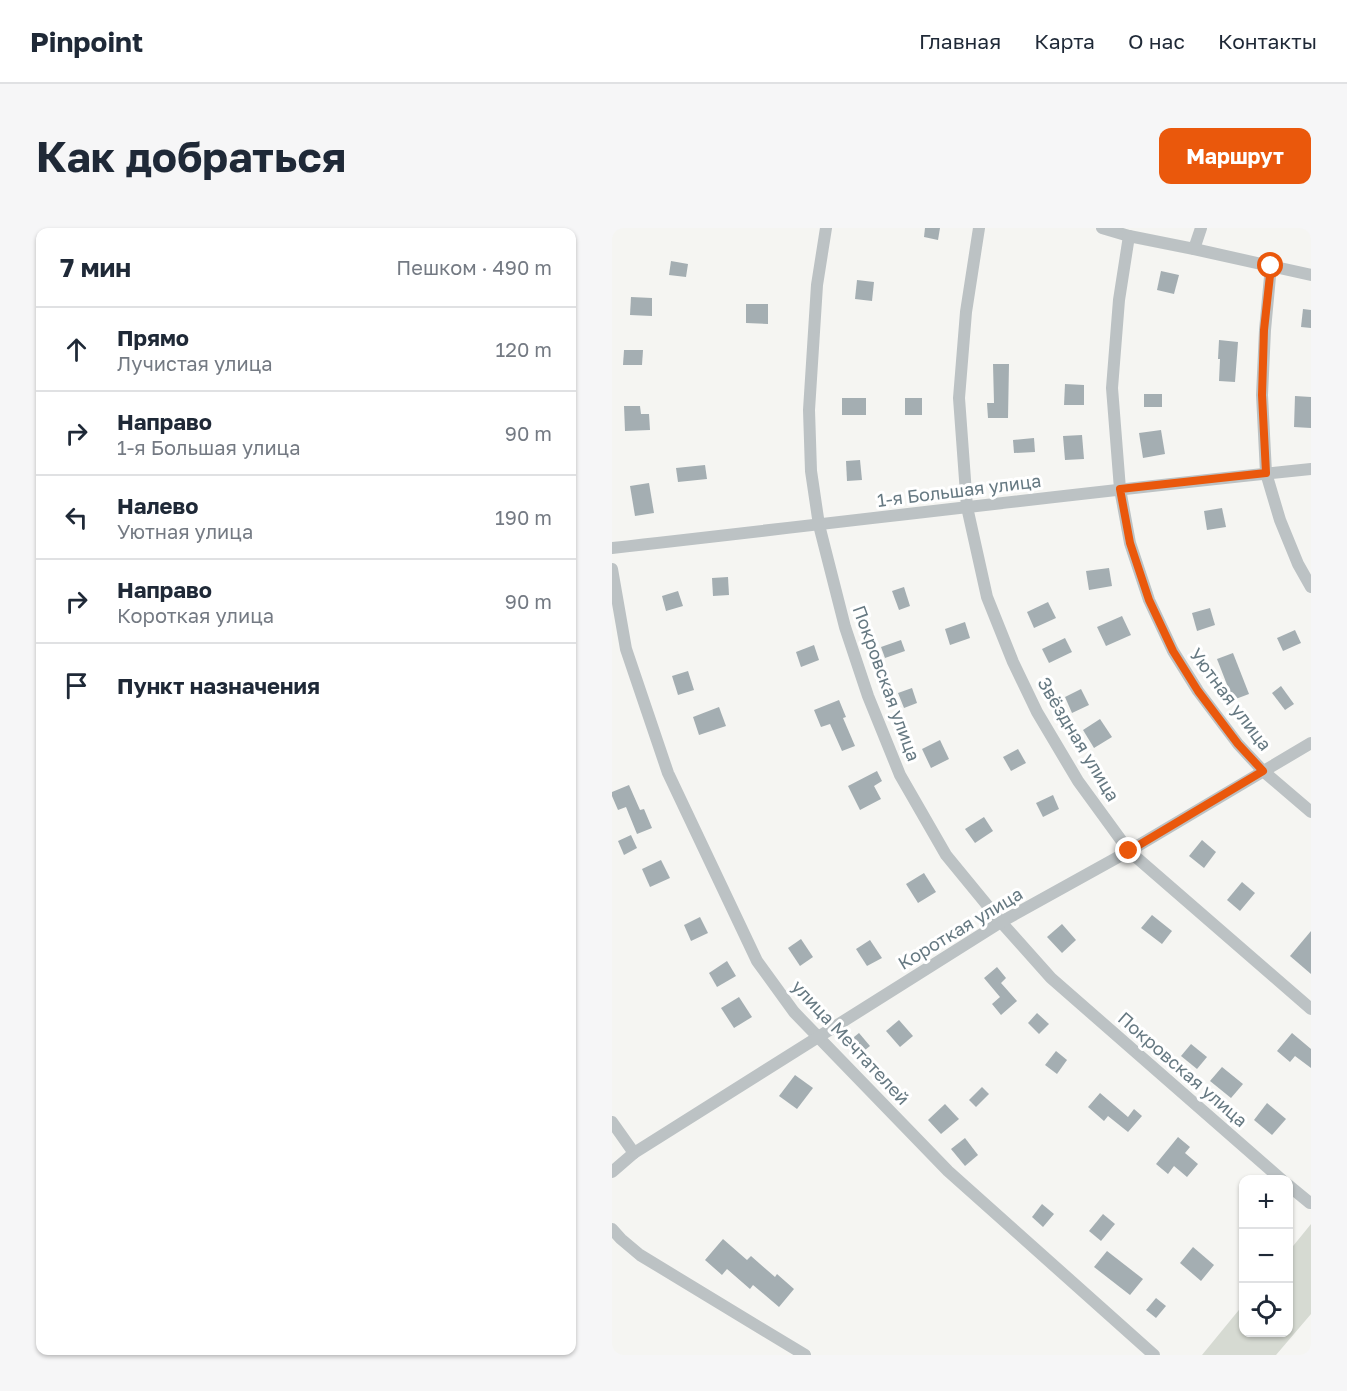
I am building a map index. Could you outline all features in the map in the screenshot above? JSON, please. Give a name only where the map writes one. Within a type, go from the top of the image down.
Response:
[{"type":"street","name":"Покровская улица","points":[[826,228],[817,285],[809,410],[811,471],[819,525],[845,627],[868,696],[900,775],[946,855],[1051,978],[1277,1175]]},
{"type":"street","name":"Звёздная улица","points":[[979,228],[966,312],[959,398],[967,507],[987,597],[1018,672],[1037,712],[1078,781],[1129,851],[1311,1009]]},
{"type":"street","points":[[1101,228],[1311,275]]},
{"type":"street","points":[[1194,249],[1201,228]]},
{"type":"street","name":"Уютная улица","points":[[1129,236],[1119,300],[1112,388],[1120,489],[1130,543],[1149,600],[1173,651],[1198,691],[1238,744],[1263,771],[1311,812]]},
{"type":"street","points":[[1271,266],[1264,330],[1262,395],[1266,473],[1280,520],[1298,564],[1311,586]]},
{"type":"street","name":"1-я Большая улица","points":[[612,548],[1311,469]]},
{"type":"street","name":"улица Мечтателей","points":[[612,569],[626,649],[668,773],[757,961],[794,1012],[948,1171],[1154,1355]]},
{"type":"street","name":"Короткая улица","points":[[612,1172],[634,1153],[1001,922],[1129,851],[1311,743]]},
{"type":"street","points":[[612,1122],[634,1153]]},
{"type":"street","points":[[1293,1189],[1310,1203]]},
{"type":"street","points":[[612,1228],[621,1239],[640,1254],[805,1355]]},
{"type":"shaded area","points":[[1311,1224],[1311,1314],[1293,1335],[1293,1283],[1293,1246]]},
{"type":"shaded area","points":[[1239,1310],[1239,1337],[1291,1337],[1276,1355],[1202,1355]]},
{"type":"building","points":[[925,228],[940,228],[938,240],[924,237]]},
{"type":"building","points":[[671,261],[688,264],[686,277],[669,275]]},
{"type":"building","points":[[1161,271],[1179,275],[1174,294],[1157,290]]},
{"type":"building","points":[[857,280],[874,282],[872,301],[855,299]]},
{"type":"building","points":[[631,297],[652,298],[652,316],[630,315]]},
{"type":"building","points":[[746,304],[768,304],[768,324],[746,323]]},
{"type":"building","points":[[1303,309],[1311,310],[1311,328],[1301,327]]},
{"type":"building","points":[[1219,340],[1238,342],[1235,382],[1219,381]]},
{"type":"building","points":[[624,350],[643,350],[642,365],[623,365]]},
{"type":"building","points":[[993,364],[1009,364],[1008,418],[988,418],[987,403],[994,403]]},
{"type":"building","points":[[1065,384],[1084,385],[1084,405],[1064,405]]},
{"type":"building","points":[[1144,394],[1162,394],[1162,407],[1144,407]]},
{"type":"building","points":[[1295,396],[1311,397],[1311,428],[1294,427]]},
{"type":"building","points":[[842,398],[866,398],[866,415],[842,415]]},
{"type":"building","points":[[905,398],[922,398],[922,415],[905,415]]},
{"type":"building","points":[[624,406],[640,406],[641,414],[649,414],[650,430],[625,431]]},
{"type":"building","points":[[1161,430],[1165,454],[1143,458],[1139,433]]},
{"type":"building","points":[[1082,435],[1084,459],[1065,460],[1063,436]]},
{"type":"building","points":[[1034,438],[1035,452],[1014,453],[1013,440]]},
{"type":"building","points":[[860,460],[862,480],[847,481],[846,461]]},
{"type":"building","points":[[705,465],[707,479],[678,482],[676,468]]},
{"type":"building","points":[[649,483],[654,513],[635,516],[630,486]]},
{"type":"building","points":[[1222,508],[1226,527],[1207,530],[1204,511]]},
{"type":"building","points":[[1109,568],[1112,586],[1089,590],[1086,571]]},
{"type":"building","points":[[728,577],[729,595],[713,596],[712,578]]},
{"type":"building","points":[[904,587],[910,606],[899,610],[892,591]]},
{"type":"building","points":[[678,591],[683,606],[666,611],[662,596]]},
{"type":"building","points":[[1048,602],[1056,618],[1034,628],[1027,612]]},
{"type":"building","points":[[1210,608],[1215,625],[1197,631],[1192,613]]},
{"type":"building","points":[[1122,616],[1131,635],[1106,646],[1097,627]]},
{"type":"building","points":[[965,622],[970,638],[950,645],[945,629]]},
{"type":"building","points":[[1295,630],[1301,643],[1283,651],[1277,638]]},
{"type":"building","points":[[1065,638],[1072,652],[1049,663],[1042,649]]},
{"type":"building","points":[[901,640],[905,651],[885,658],[881,647]]},
{"type":"building","points":[[814,645],[819,660],[801,667],[796,652]]},
{"type":"building","points":[[1233,653],[1249,694],[1233,700],[1217,659]]},
{"type":"building","points":[[688,671],[694,690],[678,695],[672,676]]},
{"type":"building","points":[[1281,686],[1294,704],[1285,710],[1272,693]]},
{"type":"building","points":[[912,688],[917,703],[904,708],[898,693]]},
{"type":"building","points":[[1081,689],[1089,705],[1072,713],[1065,697]]},
{"type":"building","points":[[839,700],[846,717],[843,718],[855,746],[842,751],[830,724],[821,727],[814,710]]},
{"type":"building","points":[[719,707],[726,726],[699,735],[693,717]]},
{"type":"building","points":[[1100,719],[1112,737],[1094,748],[1083,730]]},
{"type":"building","points":[[940,740],[949,759],[931,768],[922,749]]},
{"type":"building","points":[[1018,749],[1026,763],[1011,771],[1003,757]]},
{"type":"building","points":[[877,771],[882,781],[874,786],[881,799],[860,810],[848,786]]},
{"type":"building","points":[[629,785],[640,810],[644,809],[652,828],[637,834],[626,807],[618,810],[612,796],[612,792]]},
{"type":"building","points":[[1053,795],[1059,809],[1043,817],[1036,803]]},
{"type":"building","points":[[984,817],[993,831],[975,843],[965,829]]},
{"type":"building","points":[[631,835],[637,848],[624,855],[618,841]]},
{"type":"building","points":[[1202,840],[1216,852],[1204,868],[1189,856]]},
{"type":"building","points":[[661,860],[670,878],[650,887],[642,869]]},
{"type":"building","points":[[924,873],[936,892],[918,903],[906,884]]},
{"type":"building","points":[[1242,882],[1255,893],[1240,911],[1227,900]]},
{"type":"building","points":[[1152,915],[1172,931],[1162,944],[1141,928]]},
{"type":"building","points":[[700,917],[708,933],[691,941],[684,925]]},
{"type":"building","points":[[1062,924],[1076,940],[1062,953],[1047,937]]},
{"type":"building","points":[[1311,931],[1311,974],[1290,956]]},
{"type":"building","points":[[801,939],[813,957],[800,966],[788,948]]},
{"type":"building","points":[[870,940],[882,958],[867,966],[856,949]]},
{"type":"building","points":[[727,961],[736,976],[717,987],[709,973]]},
{"type":"building","points":[[997,967],[1006,978],[1001,983],[1017,1001],[1001,1015],[992,1004],[1000,997],[984,978]]},
{"type":"building","points":[[739,997],[752,1017],[734,1028],[721,1008]]},
{"type":"building","points":[[1037,1013],[1049,1024],[1039,1034],[1028,1023]]},
{"type":"building","points":[[899,1020],[913,1036],[900,1047],[886,1031]]},
{"type":"building","points":[[859,1033],[870,1046],[860,1054],[849,1041]]},
{"type":"building","points":[[1292,1033],[1311,1049],[1311,1068],[1295,1056],[1290,1062],[1277,1051]]},
{"type":"building","points":[[1191,1044],[1207,1057],[1197,1069],[1181,1056]]},
{"type":"building","points":[[1056,1051],[1067,1060],[1057,1074],[1045,1065]]},
{"type":"building","points":[[1222,1067],[1243,1084],[1231,1098],[1210,1081]]},
{"type":"building","points":[[795,1075],[813,1088],[797,1109],[779,1096]]},
{"type":"building","points":[[982,1087],[989,1094],[976,1107],[969,1100]]},
{"type":"building","points":[[1100,1093],[1128,1117],[1134,1109],[1142,1116],[1128,1132],[1108,1116],[1104,1121],[1088,1107]]},
{"type":"building","points":[[1267,1103],[1286,1119],[1272,1135],[1254,1120]]},
{"type":"building","points":[[945,1104],[959,1119],[941,1134],[928,1120]]},
{"type":"building","points":[[1178,1137],[1190,1147],[1185,1153],[1198,1164],[1187,1177],[1174,1166],[1168,1174],[1156,1164]]},
{"type":"building","points":[[965,1138],[978,1155],[965,1166],[951,1149]]},
{"type":"building","points":[[1042,1204],[1054,1214],[1043,1227],[1032,1217]]},
{"type":"building","points":[[1103,1214],[1115,1224],[1101,1241],[1089,1231]]},
{"type":"building","points":[[723,1239],[747,1260],[751,1256],[775,1277],[777,1274],[794,1289],[779,1307],[753,1285],[750,1289],[727,1269],[722,1275],[705,1260]]},
{"type":"building","points":[[1193,1247],[1214,1265],[1201,1281],[1180,1263]]},
{"type":"building","points":[[1107,1251],[1143,1279],[1130,1295],[1094,1267]]},
{"type":"building","points":[[1156,1298],[1166,1306],[1156,1318],[1146,1310]]},
{"type":"route","points":[[1129,851],[1263,771],[1238,744],[1198,691],[1173,651],[1149,600],[1130,543],[1120,489],[1266,473],[1262,395],[1264,330],[1271,266]]}]
